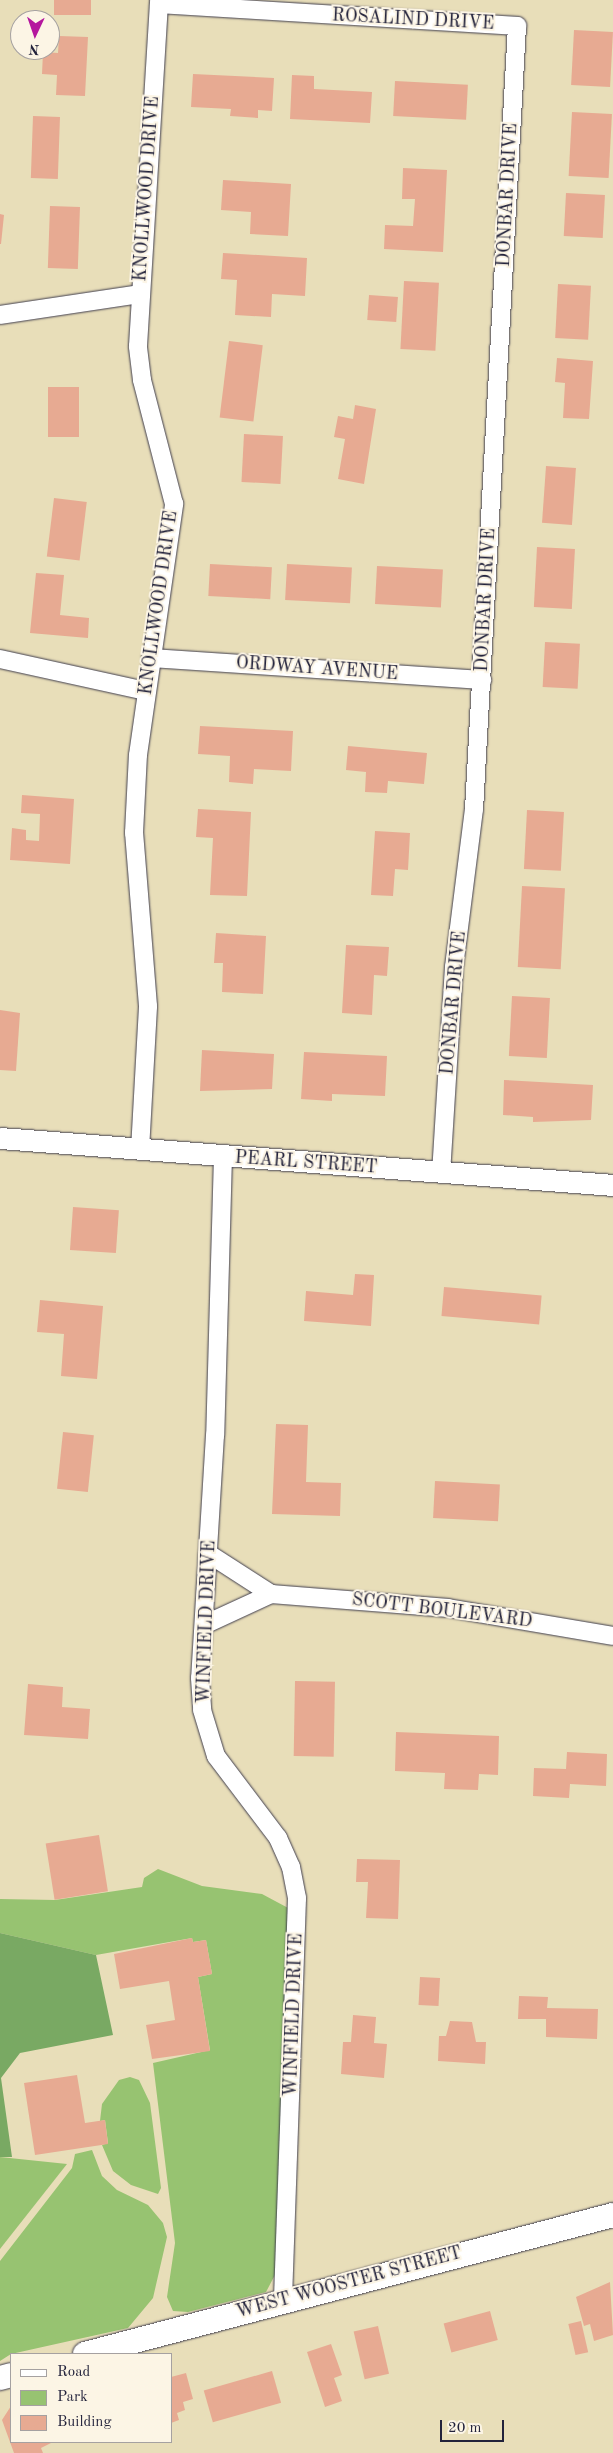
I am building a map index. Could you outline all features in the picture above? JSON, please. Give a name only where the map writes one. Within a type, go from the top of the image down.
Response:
[{"type":"main road","name":"WEST WOOSTER STREET","points":[[89,2353],[613,2215]]},
{"type":"street","name":"ROSALIND DRIVE","points":[[159,2],[518,26]]},
{"type":"street","name":"KNOLLWOOD DRIVE","points":[[140,1150],[148,987],[134,834],[145,692],[173,533],[174,504],[169,470],[142,380],[140,294],[159,2]]},
{"type":"street","name":"DONBAR DRIVE","points":[[441,1173],[454,967],[474,809],[518,26]]},
{"type":"street","points":[[0,314],[140,294]]},
{"type":"street","name":"ORDWAY AVENUE","points":[[151,658],[482,680]]},
{"type":"street","points":[[0,659],[145,692]]},
{"type":"street","name":"PEARL STREET","points":[[0,1138],[613,1185]]},
{"type":"street","name":"WINFIELD DRIVE","points":[[223,1156],[206,1624],[200,1678],[209,1741],[223,1770],[278,1838],[291,1867],[297,1898],[283,2301]]},
{"type":"street","name":"SCOTT BOULEVARD","points":[[209,1554],[271,1594],[448,1608],[613,1636]]},
{"type":"street","name":"SCOTT BOULEVARD","points":[[206,1624],[271,1594]]},
{"type":"green space","points":[[158,1869],[202,1886],[262,1894],[290,1909],[276,2273],[266,2292],[188,2312],[173,2311],[167,2297],[175,2243],[153,2063],[210,2050],[198,1977],[212,1974],[206,1940],[193,1942],[192,1938],[96,1955],[0,1933],[0,1899],[55,1900],[142,1887],[144,1878]]},
{"type":"green space","points":[[0,1933],[96,1955],[113,2035],[20,2053],[1,2078],[12,2157],[0,2157]]},
{"type":"green space","points":[[130,2077],[139,2080],[150,2103],[161,2188],[158,2194],[131,2185],[113,2171],[102,2145],[108,2143],[105,2120],[100,2121],[102,2104],[119,2080]]},
{"type":"green space","points":[[92,2150],[102,2176],[117,2190],[148,2205],[163,2223],[167,2237],[153,2298],[128,2328],[10,2353],[0,2361],[0,2261],[72,2168],[75,2154]]},
{"type":"green space","points":[[0,2157],[67,2164],[0,2249]]},
{"type":"building","points":[[54,0],[91,0],[91,15],[60,15],[60,10],[54,10]]},
{"type":"building","points":[[574,30],[613,32],[610,87],[571,85]]},
{"type":"building","points":[[60,36],[88,37],[85,96],[56,95],[57,75],[42,74],[43,60],[60,60]]},
{"type":"building","points":[[193,74],[274,78],[272,111],[258,110],[258,118],[230,116],[231,109],[191,107]]},
{"type":"building","points":[[292,75],[314,76],[314,89],[372,92],[370,123],[290,119]]},
{"type":"building","points":[[395,81],[468,85],[466,120],[393,116]]},
{"type":"building","points":[[572,112],[612,114],[609,178],[569,176]]},
{"type":"building","points":[[33,116],[60,117],[58,179],[31,178]]},
{"type":"building","points":[[403,168],[447,170],[443,252],[384,249],[385,225],[413,226],[415,199],[402,199]]},
{"type":"building","points":[[223,180],[291,184],[288,236],[250,234],[251,212],[221,210]]},
{"type":"building","points":[[566,193],[605,195],[603,238],[564,236]]},
{"type":"building","points":[[50,206],[80,207],[78,269],[48,268]]},
{"type":"building","points":[[0,214],[4,215],[1,244],[0,244]]},
{"type":"building","points":[[223,253],[307,258],[305,296],[272,294],[271,317],[235,315],[237,280],[221,279]]},
{"type":"building","points":[[404,281],[439,283],[435,351],[400,349]]},
{"type":"building","points":[[558,284],[591,286],[588,340],[555,338]]},
{"type":"building","points":[[369,295],[398,297],[396,322],[367,320]]},
{"type":"building","points":[[229,341],[263,345],[253,422],[220,417]]},
{"type":"building","points":[[557,358],[593,361],[589,419],[563,418],[565,383],[555,382]]},
{"type":"building","points":[[48,387],[79,387],[79,437],[48,437]]},
{"type":"building","points":[[355,405],[376,409],[364,484],[338,479],[345,439],[334,437],[338,416],[353,419]]},
{"type":"building","points":[[244,434],[283,436],[280,484],[241,482]]},
{"type":"building","points":[[546,466],[576,468],[572,525],[542,523]]},
{"type":"building","points":[[54,498],[87,502],[80,561],[47,557]]},
{"type":"building","points":[[537,547],[575,549],[572,609],[534,607]]},
{"type":"building","points":[[210,564],[272,567],[270,599],[208,596]]},
{"type":"building","points":[[287,564],[352,567],[350,603],[285,600]]},
{"type":"building","points":[[377,566],[443,569],[441,607],[375,604]]},
{"type":"building","points":[[36,573],[64,575],[60,615],[89,618],[88,638],[30,633]]},
{"type":"building","points":[[545,642],[580,644],[578,689],[543,687]]},
{"type":"building","points":[[200,726],[293,731],[291,771],[254,769],[253,784],[229,782],[230,756],[198,754]]},
{"type":"building","points":[[348,746],[427,753],[424,784],[388,781],[387,793],[365,792],[366,772],[346,770]]},
{"type":"building","points":[[22,795],[74,799],[70,864],[10,860],[12,828],[26,830],[26,840],[39,841],[40,814],[21,813]]},
{"type":"building","points":[[198,809],[251,812],[247,896],[210,895],[213,838],[196,837]]},
{"type":"building","points":[[527,810],[564,812],[561,871],[524,869]]},
{"type":"building","points":[[375,831],[410,833],[408,870],[395,869],[393,896],[371,895]]},
{"type":"building","points":[[522,886],[565,888],[561,969],[518,967]]},
{"type":"building","points":[[216,933],[266,936],[263,994],[222,992],[223,963],[214,963]]},
{"type":"building","points":[[346,945],[389,947],[387,976],[374,975],[372,1015],[342,1013]]},
{"type":"building","points":[[512,996],[550,998],[547,1058],[509,1056]]},
{"type":"building","points":[[0,1010],[20,1013],[16,1071],[0,1070]]},
{"type":"building","points":[[202,1050],[274,1054],[272,1089],[200,1091]]},
{"type":"building","points":[[304,1052],[387,1056],[385,1096],[332,1094],[332,1101],[301,1099]]},
{"type":"building","points":[[504,1080],[593,1085],[591,1120],[533,1122],[533,1117],[503,1115]]},
{"type":"building","points":[[73,1207],[119,1210],[116,1253],[70,1250]]},
{"type":"building","points":[[355,1274],[374,1275],[371,1326],[304,1321],[306,1291],[353,1295]]},
{"type":"building","points":[[444,1287],[542,1296],[539,1324],[441,1316]]},
{"type":"building","points":[[40,1300],[103,1306],[97,1379],[61,1376],[64,1334],[37,1332]]},
{"type":"building","points":[[276,1424],[308,1425],[306,1482],[341,1483],[340,1516],[272,1514]]},
{"type":"building","points":[[63,1432],[94,1435],[88,1492],[57,1489]]},
{"type":"building","points":[[435,1481],[500,1484],[498,1521],[433,1518]]},
{"type":"building","points":[[295,1681],[335,1682],[334,1757],[294,1756]]},
{"type":"building","points":[[28,1684],[63,1687],[62,1707],[90,1709],[88,1739],[24,1735]]},
{"type":"building","points":[[396,1732],[499,1736],[498,1775],[479,1774],[478,1790],[444,1789],[445,1773],[395,1771]]},
{"type":"building","points":[[567,1752],[607,1754],[606,1786],[570,1784],[569,1798],[533,1796],[534,1768],[566,1769]]},
{"type":"building","points":[[99,1835],[108,1891],[55,1900],[46,1843]]},
{"type":"building","points":[[357,1859],[400,1860],[398,1919],[366,1918],[368,1882],[356,1882]]},
{"type":"building","points":[[192,1938],[193,1942],[206,1940],[212,1974],[198,1977],[210,2051],[152,2059],[146,2025],[175,2020],[169,1981],[120,1989],[114,1954]]},
{"type":"building","points":[[420,1977],[440,1978],[439,2006],[419,2005]]},
{"type":"building","points":[[519,1996],[548,1997],[547,2008],[598,2009],[597,2039],[546,2037],[546,2019],[518,2019]]},
{"type":"building","points":[[353,2015],[376,2017],[374,2043],[387,2044],[384,2078],[341,2074],[343,2042],[351,2042]]},
{"type":"building","points":[[450,2021],[472,2022],[476,2042],[486,2042],[485,2064],[438,2061],[439,2036],[446,2036]]},
{"type":"building","points":[[77,2075],[85,2123],[105,2120],[108,2144],[35,2155],[24,2083]]},
{"type":"building","points":[[610,2282],[613,2335],[594,2341],[590,2324],[584,2326],[576,2297]]},
{"type":"building","points":[[490,2311],[498,2340],[451,2352],[444,2323]]},
{"type":"building","points":[[581,2321],[588,2352],[576,2355],[568,2324]]},
{"type":"building","points":[[378,2326],[389,2374],[365,2379],[354,2332]]},
{"type":"building","points":[[331,2344],[342,2375],[334,2378],[342,2401],[325,2407],[307,2352]]},
{"type":"building","points":[[272,2371],[281,2403],[213,2422],[204,2391]]},
{"type":"building","points":[[186,2373],[193,2399],[183,2402],[185,2410],[177,2413],[179,2420],[172,2423],[172,2377]]},
{"type":"building","points":[[10,2408],[10,2442],[2,2420]]},
{"type":"building","points":[[10,2443],[51,2443],[41,2448],[43,2453],[14,2453]]}]
